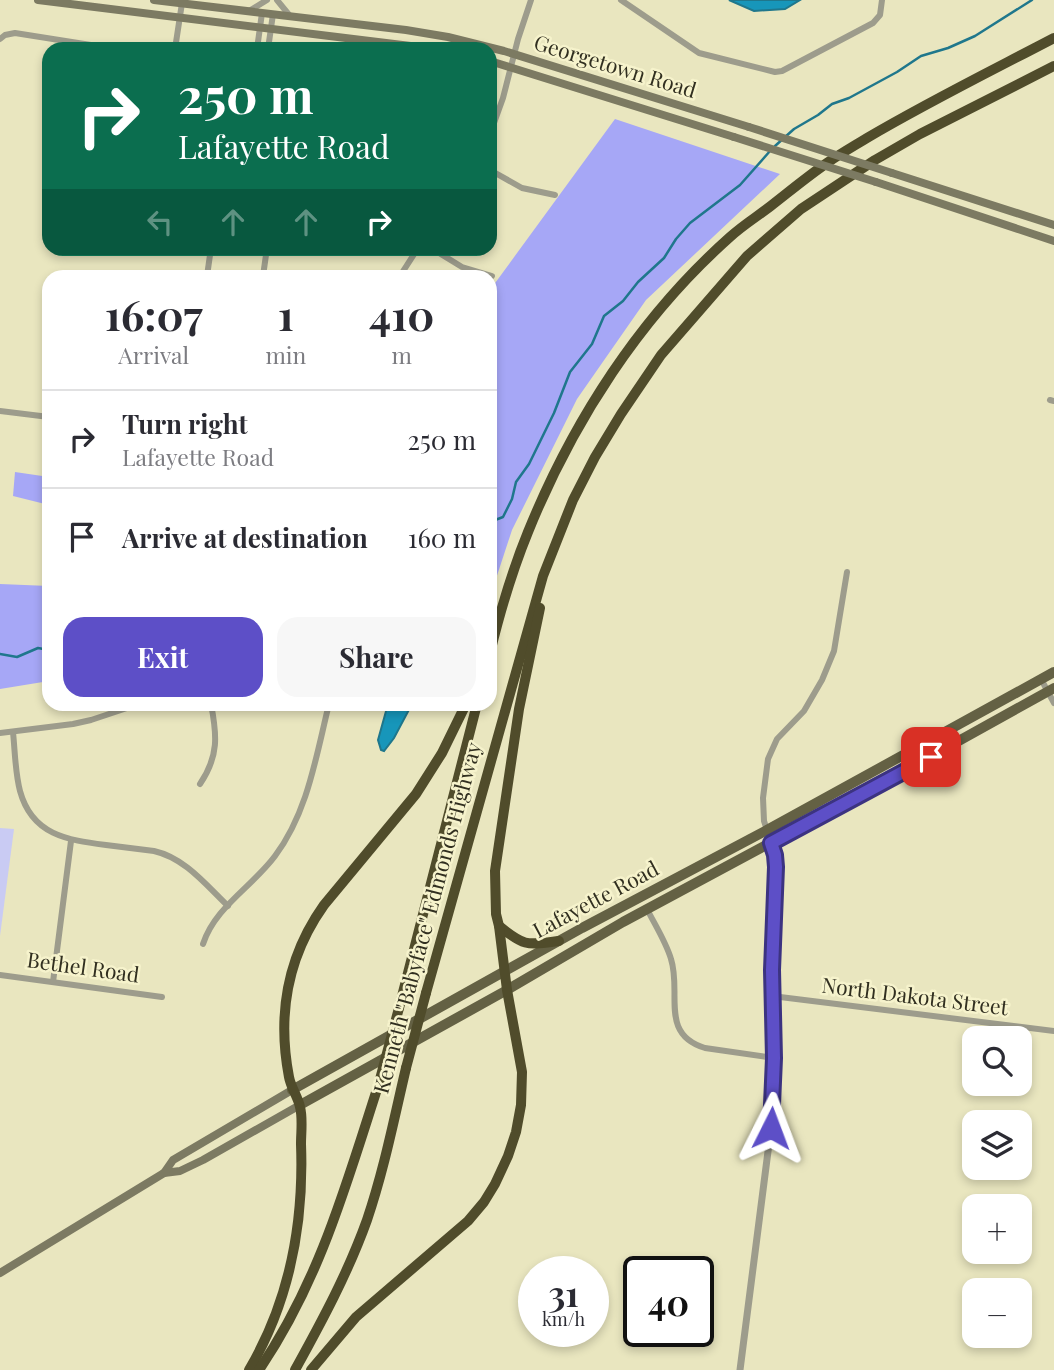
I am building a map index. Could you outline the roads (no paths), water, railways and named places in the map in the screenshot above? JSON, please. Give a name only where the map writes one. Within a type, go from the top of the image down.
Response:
[{"type":"highway","points":[[497,618],[534,515],[576,430],[640,335],[698,268],[731,236],[827,162],[900,118],[1054,38]]},
{"type":"highway","name":"Kenneth \"Babyface\" Edmonds Highway","points":[[295,1370],[333,1300],[367,1219],[383,1169],[426,993],[538,592],[554,546],[578,492],[606,439],[649,372],[680,332],[747,256],[801,209],[920,134],[1054,66]]},
{"type":"highway","points":[[311,1370],[356,1317],[464,1226],[495,1184],[512,1146],[522,1094],[522,1072],[495,906],[495,871],[522,695],[543,597],[578,492]]},
{"type":"highway","points":[[497,627],[506,593]]},
{"type":"highway","points":[[250,1370],[277,1311],[294,1250],[299,1219],[302,1181],[300,1105],[292,1090],[283,1034],[291,971],[304,936],[324,905],[416,794],[442,753],[463,711]]},
{"type":"highway","name":"Kenneth \"Babyface\" Edmonds Highway","points":[[259,1370],[289,1321],[314,1272],[342,1199],[379,1083],[475,711]]},
{"type":"highway","points":[[499,926],[522,942],[538,944],[559,941]]},
{"type":"main road","points":[[38,0],[380,42]]},
{"type":"main road","name":"Georgetown Road","points":[[154,0],[405,30],[462,42]]},
{"type":"main road","name":"Georgetown Road","points":[[497,55],[734,137],[1054,241]]},
{"type":"main road","name":"Georgetown Road","points":[[497,61],[513,61],[749,127],[1054,225]]},
{"type":"main road","name":"Lafayette Road","points":[[0,1273],[164,1173],[173,1160],[292,1090],[559,941],[1054,672]]},
{"type":"main road","name":"Lafayette Road","points":[[164,1173],[180,1171],[204,1160],[586,943],[939,753],[1051,689]]},
{"type":"street","points":[[249,11],[267,0]]},
{"type":"street","points":[[278,0],[290,16]]},
{"type":"street","points":[[497,117],[531,0]]},
{"type":"street","points":[[621,0],[699,53],[775,72],[782,71],[873,23],[880,15],[882,0]]},
{"type":"street","points":[[176,42],[182,3]]},
{"type":"street","points":[[258,42],[262,13]]},
{"type":"street","points":[[269,42],[273,14]]},
{"type":"street","points":[[1,37],[15,33],[72,42]]},
{"type":"street","points":[[497,174],[522,188],[555,195]]},
{"type":"street","points":[[444,256],[472,270]]},
{"type":"street","points":[[0,411],[42,416]]},
{"type":"street","points":[[740,1370],[771,1128],[776,867],[764,821],[763,798],[768,759],[777,740],[804,710],[822,680],[834,651],[846,572]]},
{"type":"street","points":[[1041,678],[1051,689],[1054,703]]},
{"type":"street","points":[[0,733],[82,722],[117,711]]},
{"type":"street","points":[[200,784],[215,749],[212,711]]},
{"type":"street","points":[[203,944],[213,922],[274,857],[295,824],[327,711]]},
{"type":"street","points":[[13,732],[18,782],[26,807],[44,828],[71,841],[168,855],[186,866],[228,906]]},
{"type":"street","points":[[53,982],[71,841]]},
{"type":"street","points":[[648,909],[671,958],[676,1024],[684,1037],[705,1048],[774,1058]]},
{"type":"street","name":"Bethel Road","points":[[0,975],[162,997]]},
{"type":"street","name":"North Dakota Street","points":[[772,996],[1054,1031]]},
{"type":"waterway","points":[[775,146],[794,129],[832,104],[849,98],[921,56],[975,36],[1032,0]]},
{"type":"waterway","points":[[497,519],[503,517],[512,499],[516,482],[529,464],[570,372],[592,344],[604,316],[623,301],[638,282],[664,258],[690,223],[740,185],[770,151]]},
{"type":"waterway","points":[[0,654],[17,657],[42,649]]}]
